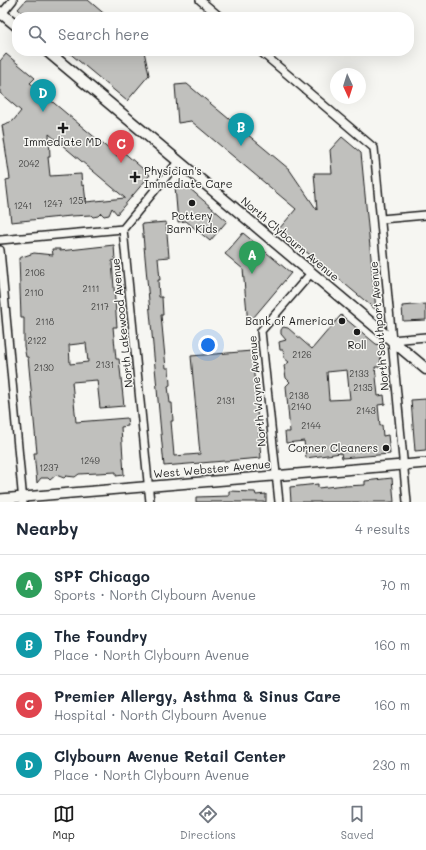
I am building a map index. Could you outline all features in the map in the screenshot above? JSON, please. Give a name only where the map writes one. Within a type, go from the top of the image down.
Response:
[{"type":"main road","points":[[1,14],[12,22]]},
{"type":"main road","name":"North Clybourn Avenue","points":[[53,56],[426,369]]},
{"type":"street","points":[[1,14],[13,0]]},
{"type":"street","points":[[200,0],[214,12]]},
{"type":"street","name":"North Southport Avenue","points":[[266,56],[374,148],[407,502]]},
{"type":"street","points":[[0,240],[123,229],[178,162]]},
{"type":"street","points":[[381,219],[426,215]]},
{"type":"street","name":"North Lakewood Avenue","points":[[123,229],[150,502]]},
{"type":"street","points":[[0,250],[23,500]]},
{"type":"street","name":"North Wayne Avenue","points":[[279,502],[261,331],[312,272]]},
{"type":"street","points":[[391,340],[426,338]]},
{"type":"street","name":"West Webster Avenue","points":[[0,499],[23,500],[149,487],[426,463]]},
{"type":"building","points":[[26,0],[88,0],[102,12],[21,12],[18,9]]},
{"type":"building","points":[[6,54],[35,78],[30,83],[117,156],[121,150],[150,175],[117,214],[112,208],[109,215],[104,216],[101,213],[98,216],[93,217],[91,215],[71,216],[11,222],[6,180],[10,179],[2,125],[13,121],[21,111],[0,93],[0,61]],"holes":[[[49,134],[125,198],[86,202],[81,174],[50,176],[48,157],[50,157]]]},
{"type":"building","points":[[73,56],[145,56],[149,75],[127,101]]},
{"type":"building","points":[[187,84],[289,169],[317,210],[314,173],[332,173],[330,150],[342,137],[361,153],[376,310],[279,229],[296,209],[191,121],[178,123],[175,85]]},
{"type":"building","name":"Pottery Barn Kids","points":[[180,180],[227,221],[210,241],[186,221],[178,222],[175,186]]},
{"type":"building","points":[[166,222],[169,257],[158,258],[160,280],[158,280],[159,297],[162,297],[163,315],[161,315],[166,368],[169,368],[170,385],[168,386],[170,403],[172,403],[173,421],[171,421],[174,456],[200,454],[191,356],[252,351],[261,458],[164,466],[142,224]]},
{"type":"building","points":[[243,233],[291,273],[248,324],[243,269],[225,254]]},
{"type":"building","points":[[114,245],[115,260],[112,261],[117,327],[113,327],[116,359],[119,359],[124,406],[100,408],[97,380],[72,382],[76,422],[127,418],[128,426],[121,427],[124,475],[116,476],[116,472],[79,474],[75,477],[66,476],[64,478],[56,475],[50,480],[48,478],[41,478],[37,483],[34,453],[37,453],[28,357],[26,357],[24,346],[24,318],[21,318],[19,258],[34,253],[53,255],[52,249],[60,249],[60,251]],"holes":[[[86,343],[88,362],[70,364],[69,345]]]},
{"type":"building","points":[[426,304],[426,320],[403,321],[402,306]]},
{"type":"building","points":[[341,315],[376,344],[383,346],[380,349],[381,367],[375,367],[378,396],[384,395],[385,404],[378,405],[380,426],[382,425],[383,436],[388,435],[390,454],[342,458],[341,453],[306,458],[304,441],[286,443],[285,432],[290,432],[286,386],[290,382],[286,378],[284,366],[289,362],[284,358],[283,350],[280,350],[279,342],[286,340],[281,334],[283,327],[288,328],[312,349]],"holes":[[[347,370],[350,399],[329,400],[327,372]]]},
{"type":"building","points":[[426,399],[426,450],[415,451],[411,400]]},
{"type":"building","points":[[392,478],[394,502],[291,502],[290,487],[318,484],[318,488],[345,485],[365,485],[365,481]]},
{"type":"building","points":[[229,491],[255,492],[256,495],[266,494],[266,502],[196,502],[196,497],[229,496]]},
{"type":"place","name":"Clybourn Avenue Retail Center","points":[[43,112]]},
{"type":"place","name":"Immediate MD","points":[[63,128]]},
{"type":"place","name":"The Foundry","points":[[241,146]]},
{"type":"place","name":"Premier Allergy, Asthma & Sinus Care","points":[[121,163]]},
{"type":"place","name":"Physician's Immediate Care","points":[[135,177]]},
{"type":"place","name":"Pottery Barn Kids","points":[[192,203]]},
{"type":"place","name":"SPF Chicago","points":[[252,274]]},
{"type":"place","name":"Bank of America","points":[[342,321]]},
{"type":"place","name":"Roll","points":[[357,332]]},
{"type":"place","name":"Corner Cleaners","points":[[386,448]]}]
